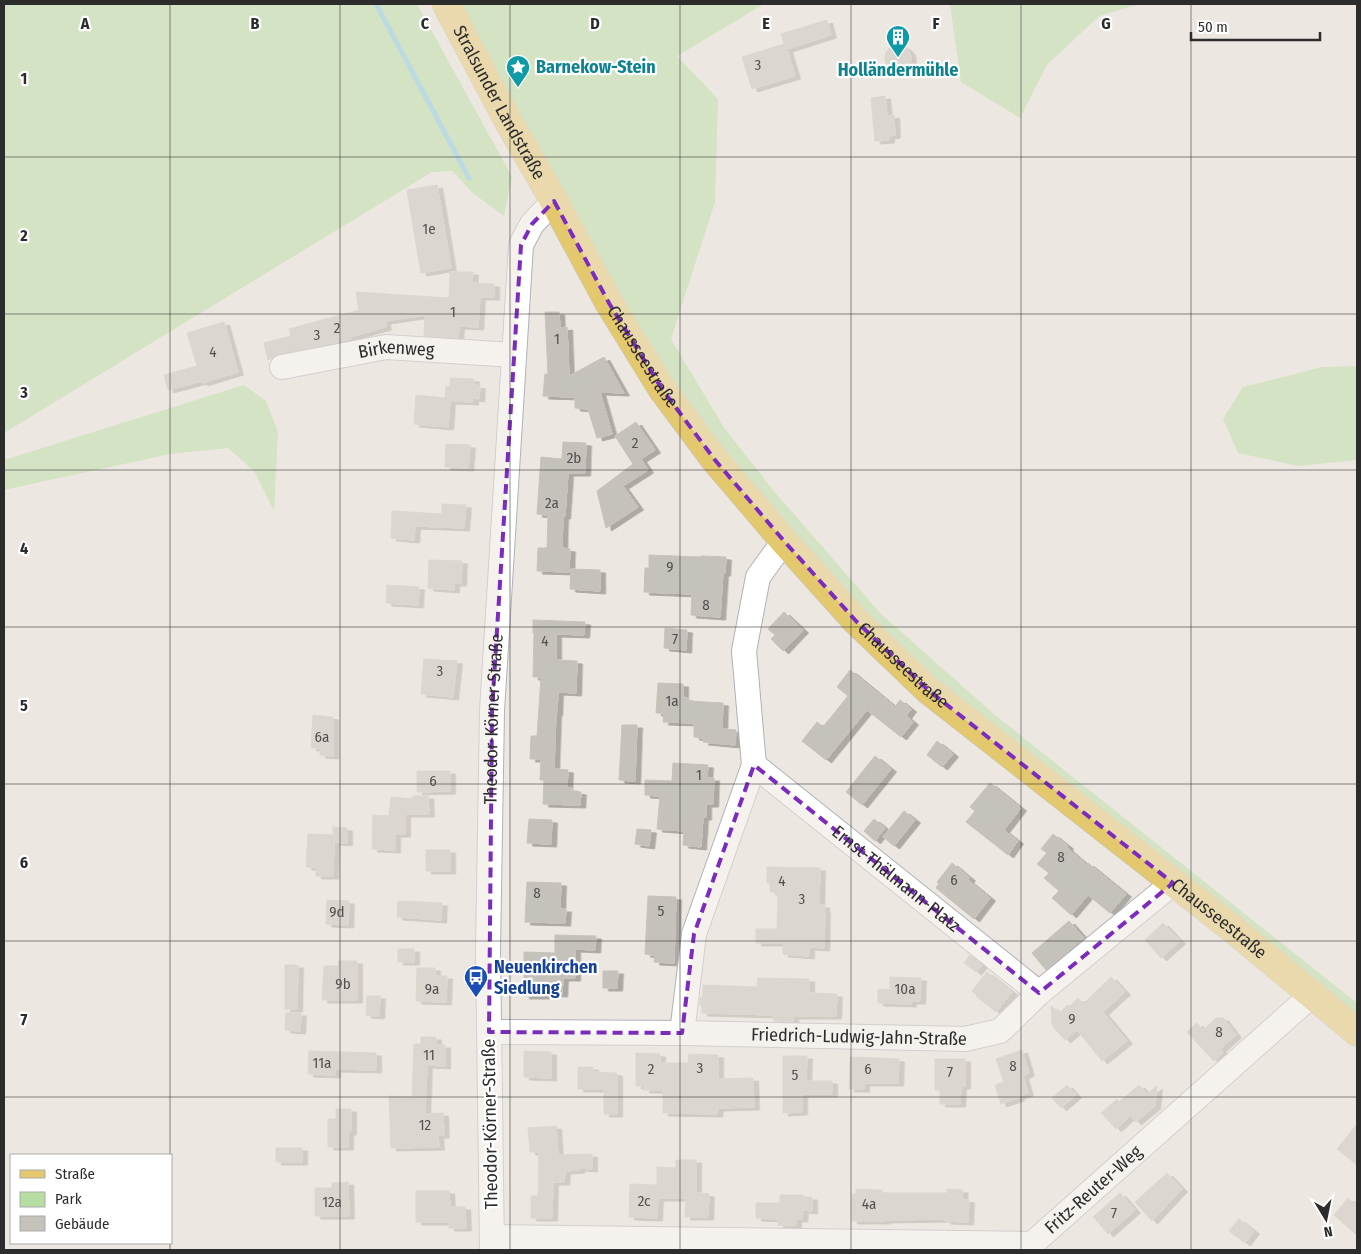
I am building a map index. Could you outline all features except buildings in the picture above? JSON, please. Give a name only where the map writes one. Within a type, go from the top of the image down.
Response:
[{"type":"main road","name":"Stralsunder Landstraße","points":[[446,4],[508,121],[554,201]]},
{"type":"main road","name":"Chausseestraße","points":[[554,201],[609,303],[662,389],[715,460],[856,621],[928,690],[1229,926],[1357,1032]]},
{"type":"street","name":"Theodor-Körner-Straße","points":[[492,1244],[488,936],[492,711],[521,244],[532,224],[554,201]]},
{"type":"street","name":"Birkenweg","points":[[282,367],[386,346],[514,355]]},
{"type":"street","points":[[682,1033],[694,934],[754,765],[744,651],[758,576],[784,541]]},
{"type":"street","name":"Ernst-Thälmann-Platz","points":[[754,765],[1039,993]]},
{"type":"street","name":"Friedrich-Ludwig-Jahn-Straße","points":[[489,1032],[682,1033],[965,1039],[1000,1030],[1039,993],[1173,883]]},
{"type":"street","name":"Fritz-Reuter-Weg","points":[[492,1244],[1032,1244],[1312,995]]},
{"type":"highlighted area","points":[[554,201],[609,303],[662,389],[715,460],[856,621],[928,690],[1173,883],[1039,993],[754,765],[694,934],[682,1033],[489,1032],[492,711],[521,245],[532,224]]},
{"type":"green space","points":[[4,4],[417,4],[512,177],[504,216],[474,194],[452,171],[432,172],[4,433]]},
{"type":"green space","points":[[457,4],[764,4],[677,56],[718,99],[715,202],[671,339],[725,429],[773,490],[881,614],[995,715],[1357,1003],[1357,1014],[935,680],[865,613],[724,453],[672,382],[619,298]]},
{"type":"green space","points":[[950,4],[1140,4],[1099,16],[1047,65],[1020,118],[961,82]]},
{"type":"green space","points":[[1357,366],[1357,460],[1298,466],[1238,453],[1223,419],[1243,387],[1322,367]]},
{"type":"green space","points":[[244,385],[266,401],[278,432],[274,511],[254,471],[228,448],[170,454],[4,490],[4,460]]},
{"type":"waterway","points":[[376,4],[469,178]]},
{"type":"place","name":"Holländermühle","points":[[898,58]]},
{"type":"place","name":"Barnekow-Stein","points":[[518,88]]},
{"type":"place","name":"Neuenkirchen Siedlung","points":[[476,998]]}]
